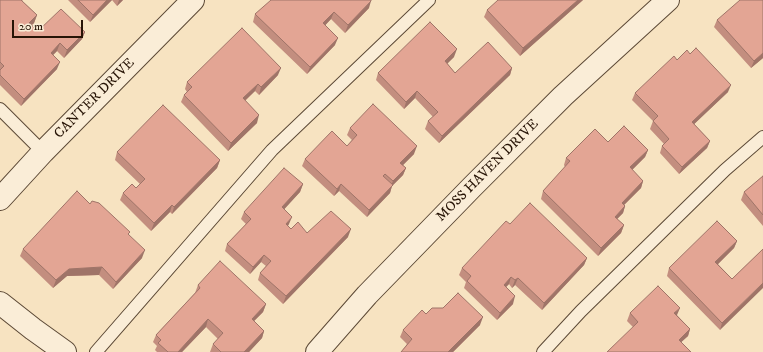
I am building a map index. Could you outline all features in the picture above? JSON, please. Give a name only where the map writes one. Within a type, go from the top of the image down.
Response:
[{"type":"street","name":"CANTER DRIVE","points":[[0,199],[43,152],[193,0]]},
{"type":"street","name":"MOSS HAVEN DRIVE","points":[[317,352],[367,295],[472,187],[563,96],[668,0]]},
{"type":"street","points":[[0,303],[65,352]]},
{"type":"lane","points":[[96,352],[272,150],[429,0]]},
{"type":"lane","points":[[0,109],[43,152]]},
{"type":"lane","points":[[543,352],[582,311],[725,170],[763,137]]},
{"type":"building","points":[[0,0],[21,0],[37,15],[29,23],[38,31],[61,9],[85,32],[67,50],[60,43],[51,53],[60,62],[24,99],[0,75],[0,70],[4,66],[0,62]]},
{"type":"building","points":[[78,0],[107,0],[93,15]]},
{"type":"building","points":[[271,0],[371,1],[348,25],[334,12],[323,23],[338,38],[310,67],[255,14]]},
{"type":"building","points":[[498,0],[578,0],[523,48],[487,10]]},
{"type":"building","points":[[740,0],[763,0],[763,53],[754,61],[717,20]]},
{"type":"building","points":[[430,22],[457,49],[445,61],[455,73],[488,42],[512,68],[442,136],[428,121],[438,112],[417,91],[406,102],[378,73]]},
{"type":"building","points":[[242,28],[281,68],[261,87],[258,84],[243,98],[259,115],[231,143],[184,95],[192,87],[187,82]]},
{"type":"building","points":[[696,48],[731,85],[692,122],[710,141],[682,167],[662,146],[669,139],[653,121],[658,116],[635,93],[674,56],[677,60],[687,50],[690,54]]},
{"type":"building","points":[[373,104],[417,146],[400,163],[406,168],[393,181],[385,174],[383,176],[393,185],[369,210],[341,184],[337,189],[305,159],[332,131],[347,146],[357,135],[350,128]]},
{"type":"building","points":[[163,105],[220,160],[174,207],[172,205],[154,223],[123,193],[132,184],[136,188],[145,179],[117,152]]},
{"type":"building","points":[[624,126],[648,150],[630,167],[643,181],[622,203],[625,206],[615,217],[624,225],[601,248],[543,191],[570,161],[566,158],[595,129],[608,142]]},
{"type":"building","points":[[284,168],[303,184],[282,207],[292,217],[286,224],[291,229],[298,222],[307,233],[331,211],[351,229],[286,296],[260,273],[271,261],[264,255],[253,267],[227,244],[251,219],[244,212]]},
{"type":"building","points":[[763,176],[763,215],[744,192]]},
{"type":"building","points":[[77,191],[90,204],[92,201],[99,203],[130,232],[128,234],[145,250],[116,282],[102,267],[69,269],[56,280],[23,249]]},
{"type":"building","points":[[530,203],[587,258],[544,303],[518,278],[515,280],[511,277],[504,285],[515,296],[500,313],[467,281],[471,276],[462,268],[506,221],[510,224]]},
{"type":"building","points":[[717,221],[737,241],[715,262],[732,279],[763,249],[763,283],[722,323],[669,268]]},
{"type":"building","points":[[220,261],[266,304],[252,319],[264,331],[244,352],[221,352],[213,344],[223,333],[208,319],[178,352],[168,352],[158,343],[161,340],[156,335],[200,288],[198,285]]},
{"type":"building","points":[[658,286],[680,308],[674,313],[690,329],[679,340],[691,352],[607,352],[638,322],[630,313]]},
{"type":"building","points":[[458,293],[483,317],[448,352],[401,352],[412,339],[403,330],[422,310],[426,314],[432,308],[443,308]]}]
